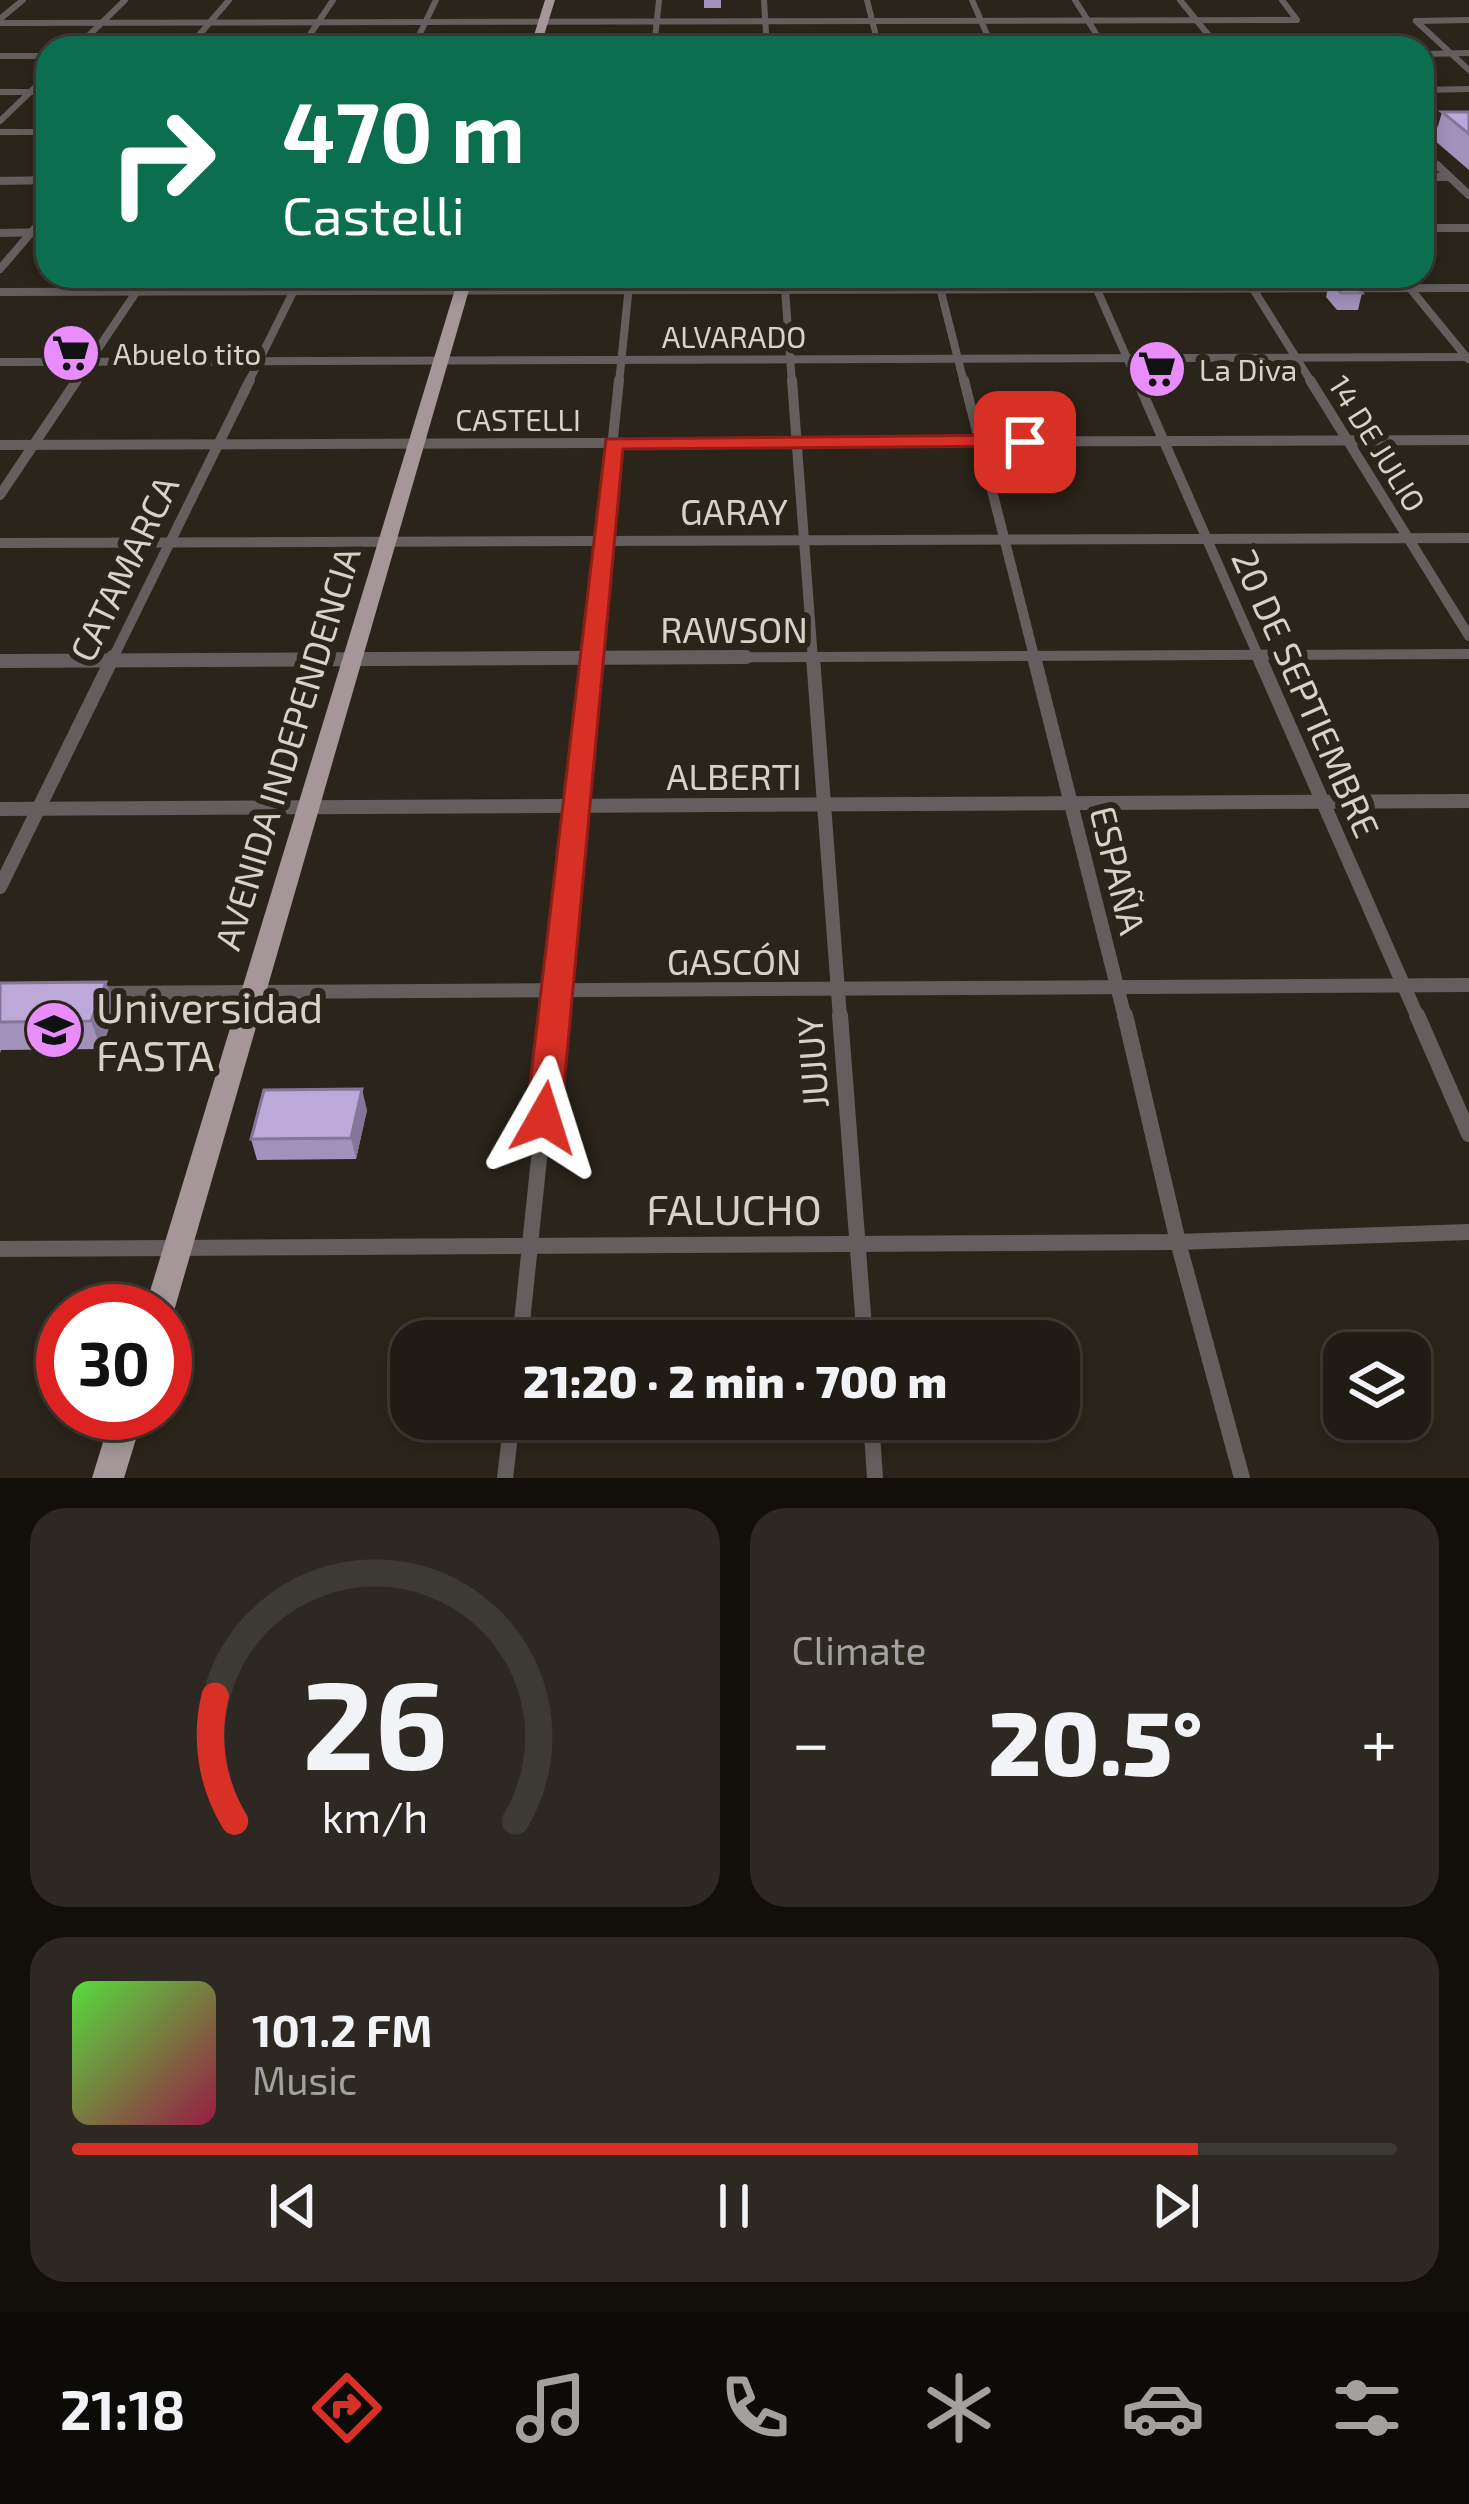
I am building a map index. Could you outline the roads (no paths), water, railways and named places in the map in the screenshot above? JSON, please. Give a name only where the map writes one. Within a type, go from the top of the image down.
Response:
[{"type":"main road","points":[[539,36],[550,0]]},
{"type":"main road","name":"AVENIDA INDEPENDENCIA","points":[[167,1284],[463,288]]},
{"type":"main road","points":[[108,1478],[120,1440]]},
{"type":"street","points":[[0,21],[23,0]]},
{"type":"street","points":[[88,36],[125,0]]},
{"type":"street","points":[[199,36],[229,0]]},
{"type":"street","points":[[309,36],[333,0]]},
{"type":"street","points":[[419,36],[436,0]]},
{"type":"street","points":[[655,36],[659,0]]},
{"type":"street","points":[[764,0],[766,36]]},
{"type":"street","points":[[867,0],[876,36]]},
{"type":"street","points":[[972,0],[988,36]]},
{"type":"street","points":[[1075,0],[1097,36]]},
{"type":"street","points":[[1180,0],[1209,36]]},
{"type":"street","points":[[0,21],[1297,18],[1282,0]]},
{"type":"street","points":[[1432,36],[1416,21],[1469,20]]},
{"type":"street","points":[[1434,38],[1469,70]]},
{"type":"street","points":[[1434,53],[1469,53]]},
{"type":"street","points":[[0,56],[36,56]]},
{"type":"street","points":[[0,122],[36,86]]},
{"type":"street","points":[[1434,90],[1469,89]]},
{"type":"street","points":[[0,92],[36,92]]},
{"type":"street","points":[[1434,129],[1469,129]]},
{"type":"street","points":[[0,133],[36,132]]},
{"type":"street","points":[[1434,162],[1469,195]]},
{"type":"street","points":[[1434,177],[1450,177]]},
{"type":"street","points":[[0,181],[36,181]]},
{"type":"street","points":[[0,269],[36,227]]},
{"type":"street","points":[[1434,228],[1469,228]]},
{"type":"street","points":[[0,232],[36,232]]},
{"type":"street","points":[[0,495],[139,288]]},
{"type":"street","name":"CATAMARCA","points":[[0,887],[295,288]]},
{"type":"street","points":[[0,292],[378,288]]},
{"type":"street","points":[[522,1320],[629,288]]},
{"type":"street","name":"JUJUY","points":[[785,288],[863,1320]]},
{"type":"street","name":"ESPAÑA","points":[[940,288],[1178,1242],[1242,1478]]},
{"type":"street","name":"20 DE SEPTIEMBRE","points":[[1096,288],[1469,1134]]},
{"type":"street","points":[[1253,288],[1469,288]]},
{"type":"street","name":"14 DE JULIO","points":[[1253,288],[1469,636]]},
{"type":"street","points":[[1411,288],[1468,358]]},
{"type":"street","name":"ALVARADO","points":[[0,362],[1468,358]]},
{"type":"street","name":"CASTELLI","points":[[0,446],[1469,440]]},
{"type":"street","name":"GARAY","points":[[0,543],[1469,538]]},
{"type":"street","name":"RAWSON","points":[[0,661],[1469,654]]},
{"type":"street","name":"ALBERTI","points":[[0,809],[1469,801]]},
{"type":"street","name":"GASCÓN","points":[[69,993],[1469,985]]},
{"type":"street","name":"FALUCHO","points":[[0,1249],[1178,1242],[1469,1232]]},
{"type":"street","points":[[506,1478],[510,1440]]},
{"type":"street","points":[[872,1440],[875,1478]]},
{"type":"place","name":"Abuelo tito","points":[[71,353]]},
{"type":"place","name":"La Diva","points":[[1157,369]]},
{"type":"place","name":"Universidad FASTA","points":[[54,1030]]}]
